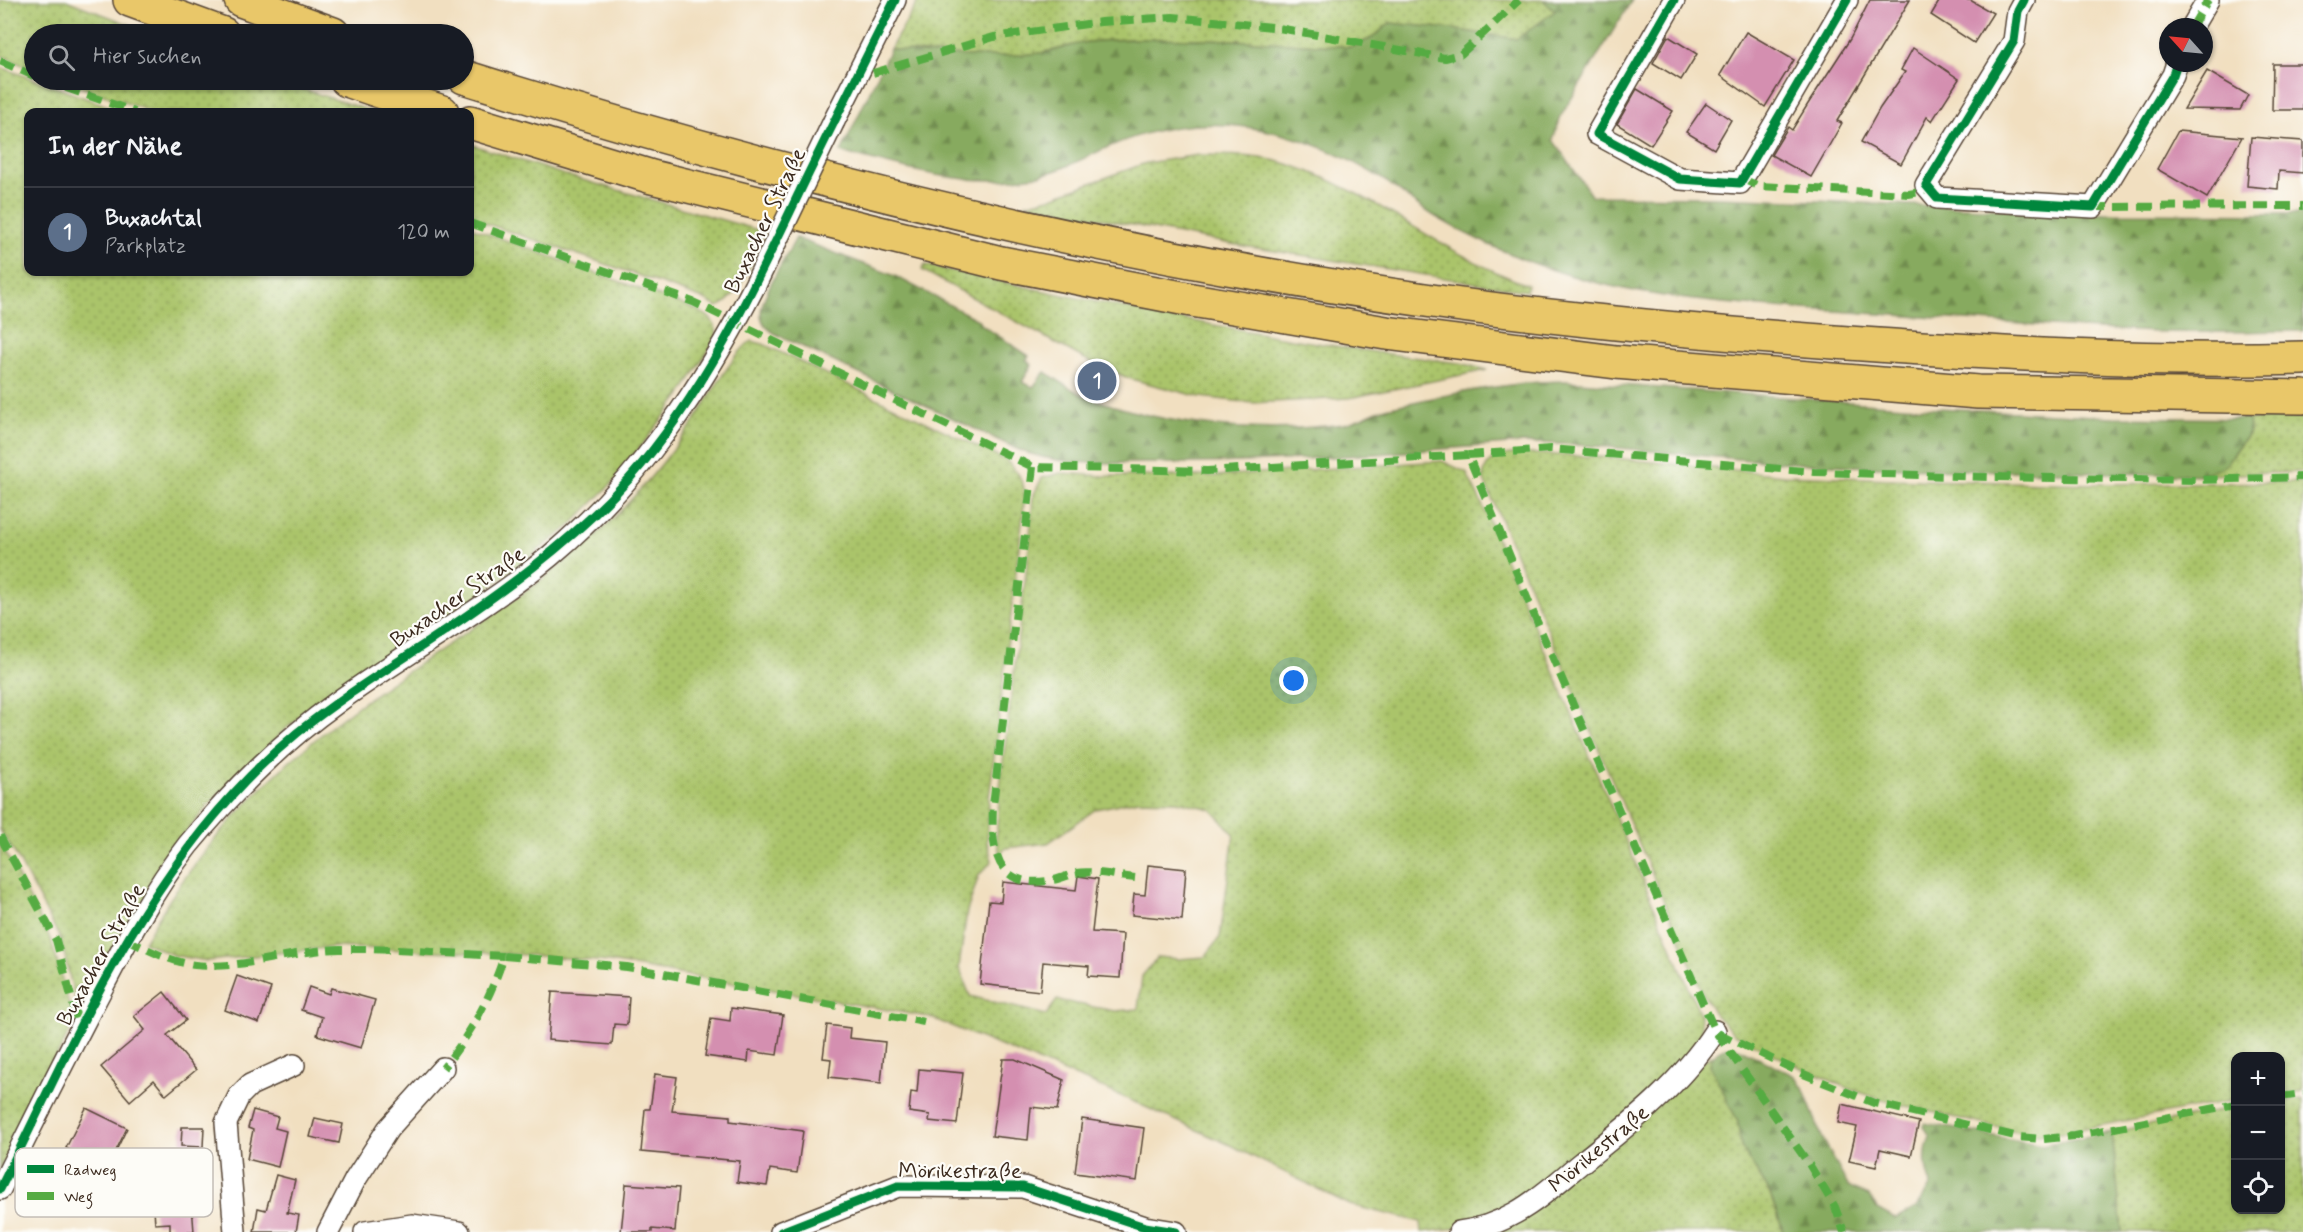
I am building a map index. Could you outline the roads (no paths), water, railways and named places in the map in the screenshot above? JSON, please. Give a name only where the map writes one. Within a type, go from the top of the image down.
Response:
[{"type":"highway","points":[[130,0],[196,24]]},
{"type":"highway","points":[[241,0],[306,24]]},
{"type":"highway","points":[[474,80],[741,157],[1007,224],[1215,266],[1431,301],[1705,332],[1916,348],[2071,357],[2303,358]]},
{"type":"highway","points":[[377,90],[430,108]]},
{"type":"highway","points":[[474,123],[652,177],[1001,263],[1192,300],[1386,333],[1616,362],[1978,392],[2303,397]]},
{"type":"street","name":"Buxacher Straße","points":[[21,1148],[132,932],[187,847],[213,815],[264,762],[358,685],[427,643],[541,562],[599,510],[630,477],[695,394],[756,283],[895,0]]},
{"type":"street","points":[[1674,0],[1597,134],[1680,179],[1740,183],[1847,0]]},
{"type":"street","points":[[2024,0],[2018,11],[2014,41],[1926,185],[1937,198],[2093,207],[2174,72]]},
{"type":"street","points":[[2197,18],[2208,0]]},
{"type":"street","name":"Mörikestraße","points":[[1459,1232],[1492,1224],[1516,1213],[1542,1195],[1660,1096],[1686,1071],[1715,1031]]},
{"type":"street","points":[[235,1232],[226,1123],[238,1096],[250,1085],[294,1065]]},
{"type":"street","points":[[328,1232],[356,1180],[388,1129],[443,1068]]},
{"type":"street","name":"Buxacher Straße","points":[[0,1189],[15,1160]]},
{"type":"street","name":"Mörikestraße","points":[[781,1232],[898,1186],[1023,1187],[1145,1227],[1176,1232]]},
{"type":"street","points":[[365,1232],[412,1225],[459,1232]]},
{"type":"place","name":"Buxachtal","points":[[1097,381]]}]
